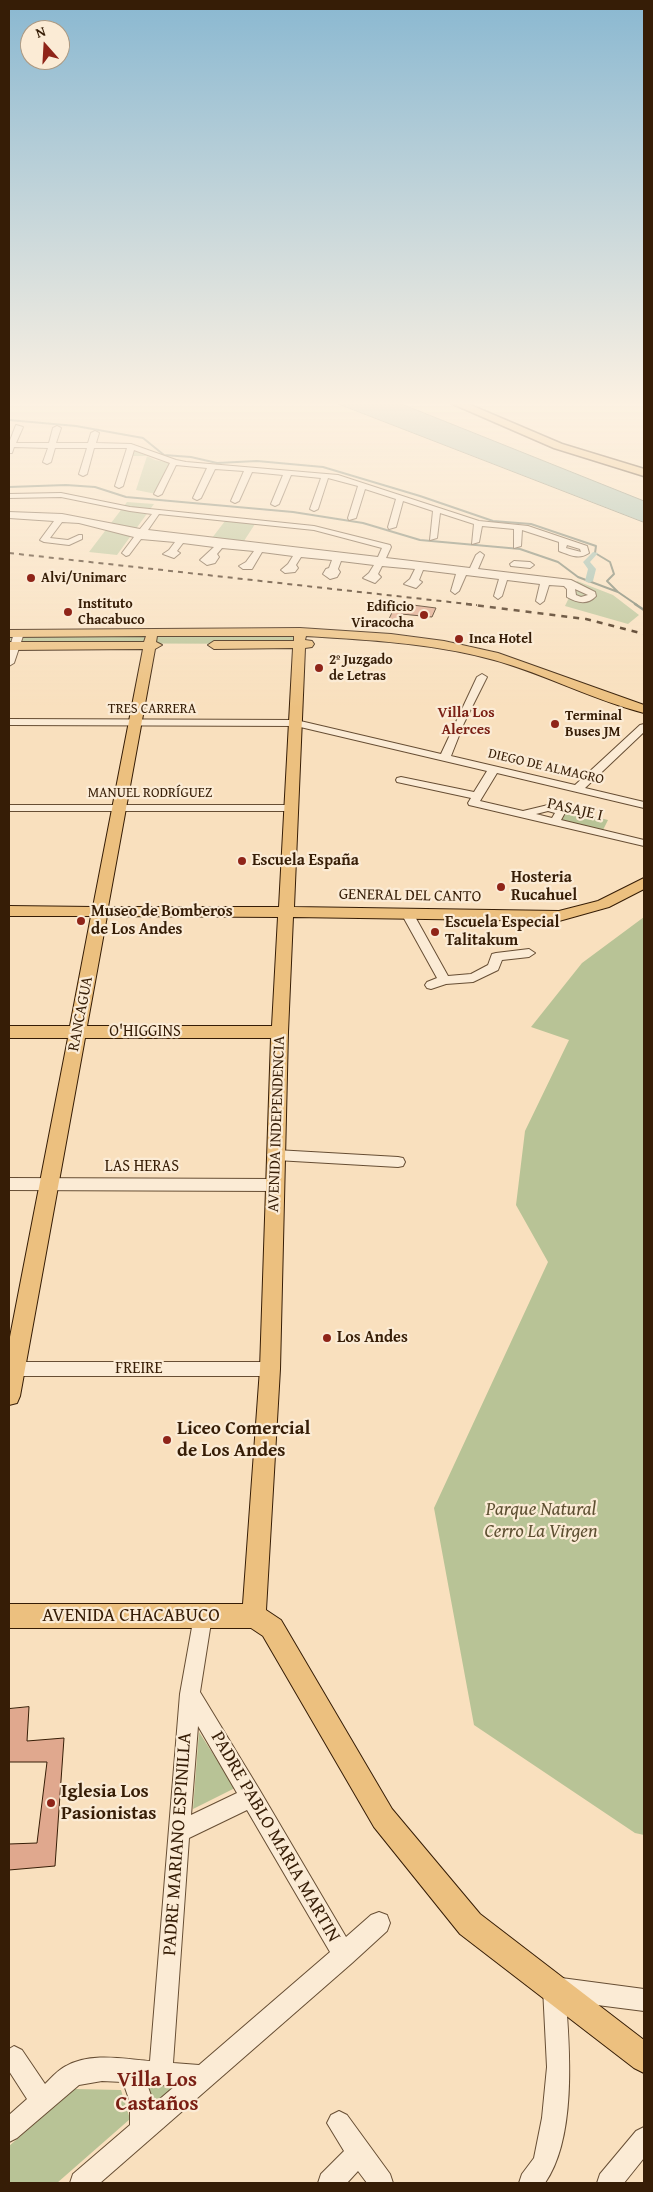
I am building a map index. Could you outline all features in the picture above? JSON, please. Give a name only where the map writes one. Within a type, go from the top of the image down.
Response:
[{"type":"main road","points":[[14,633],[151,639],[392,638],[444,645],[498,657],[644,709]]},
{"type":"main road","points":[[12,646],[151,639],[169,645]]},
{"type":"main road","name":"RANCAGUA","points":[[9,1396],[11,1369],[49,1184],[151,639]]},
{"type":"main road","points":[[198,645],[299,639]]},
{"type":"main road","name":"AVENIDA INDEPENDENCIA","points":[[254,1616],[270,1369],[280,1032],[299,639]]},
{"type":"main road","name":"GENERAL DEL CANTO","points":[[9,911],[407,913],[559,916],[595,908],[621,898],[644,883]]},
{"type":"main road","name":"O'HIGGINS","points":[[9,1032],[280,1032]]},
{"type":"main road","name":"AVENIDA CHACABUCO","points":[[9,1616],[254,1616]]},
{"type":"main road","points":[[254,1616],[272,1628],[383,1818],[470,1924],[644,2058]]},
{"type":"street","points":[[18,503],[11,517],[61,517],[142,534],[183,538],[222,544],[260,548],[313,555],[514,576],[546,581],[567,584],[570,589],[570,595],[577,598],[584,599],[592,596],[588,591],[571,582],[546,581],[461,573],[379,562],[298,555],[260,548],[246,543],[183,538]]},
{"type":"street","points":[[98,503],[157,512],[223,518],[256,528],[293,525],[324,537],[387,547],[373,575]]},
{"type":"street","points":[[314,509],[316,503]]},
{"type":"street","points":[[352,518],[357,503]]},
{"type":"street","points":[[392,527],[398,503]]},
{"type":"street","points":[[419,503],[478,524],[518,527],[563,539]]},
{"type":"street","points":[[433,538],[437,509]]},
{"type":"street","points":[[126,553],[157,512]]},
{"type":"street","points":[[186,524],[192,515]]},
{"type":"street","points":[[61,517],[44,540],[69,543],[79,537]]},
{"type":"street","points":[[210,539],[223,518]]},
{"type":"street","points":[[475,542],[478,524]]},
{"type":"street","points":[[286,536],[293,525]]},
{"type":"street","points":[[517,546],[518,527]]},
{"type":"street","points":[[246,543],[256,528]]},
{"type":"street","points":[[313,555],[324,537]]},
{"type":"street","points":[[172,552],[183,538]]},
{"type":"street","points":[[212,556],[222,544]]},
{"type":"street","points":[[249,564],[260,548]]},
{"type":"street","points":[[291,566],[298,555]]},
{"type":"street","points":[[473,572],[480,555]]},
{"type":"street","points":[[333,570],[337,559]]},
{"type":"street","points":[[514,576],[517,564],[530,565]]},
{"type":"street","points":[[414,581],[420,568]]},
{"type":"street","points":[[461,573],[473,572]]},
{"type":"street","points":[[455,591],[461,573]]},
{"type":"street","points":[[498,596],[504,577]]},
{"type":"street","points":[[540,601],[546,581]]},
{"type":"street","points":[[9,663],[14,633]]},
{"type":"street","points":[[445,757],[459,723],[482,677]]},
{"type":"street","name":"TRES CARRERA","points":[[9,722],[296,723]]},
{"type":"street","name":"DIEGO DE ALMAGRO","points":[[296,723],[644,805]]},
{"type":"street","points":[[577,789],[644,727]]},
{"type":"street","points":[[473,803],[494,769]]},
{"type":"street","name":"PASAJE I","points":[[393,789],[402,777],[521,818],[555,822],[644,843]]},
{"type":"street","name":"MANUEL RODRÍGUEZ","points":[[9,808],[290,808]]},
{"type":"street","name":"PASAJE I","points":[[521,818],[548,808],[562,811],[555,822]]},
{"type":"street","points":[[407,913],[444,980]]},
{"type":"street","points":[[431,985],[444,980],[473,978],[494,967],[496,957],[508,954],[529,953]]},
{"type":"street","points":[[276,1155],[398,1162]]},
{"type":"street","name":"LAS HERAS","points":[[9,1184],[275,1185]]},
{"type":"street","name":"FREIRE","points":[[11,1369],[270,1369]]},
{"type":"street","name":"PADRE MARIANO ESPINILLA","points":[[161,2073],[190,1694],[203,1616]]},
{"type":"street","name":"PADRE PABLO MARIA MARTIN","points":[[190,1694],[252,1796],[344,1955]]},
{"type":"street","points":[[178,1833],[252,1796]]},
{"type":"street","points":[[82,2183],[344,1955],[379,1922]]},
{"type":"street","points":[[531,2183],[545,2162],[554,2118],[559,2067],[554,1988],[644,2000]]},
{"type":"street","points":[[14,2058],[43,2102]]},
{"type":"street","points":[[9,2130],[73,2076],[102,2069],[204,2077]]},
{"type":"street","points":[[130,2070],[142,2102],[142,2132]]},
{"type":"street","points":[[339,2124],[381,2183]]},
{"type":"street","points":[[609,2183],[644,2139]]},
{"type":"street","points":[[330,2183],[359,2153]]},
{"type":"green space","points":[[126,503],[154,504],[117,555],[89,552]]},
{"type":"green space","points":[[225,521],[255,524],[244,541],[212,538]]},
{"type":"green space","points":[[577,581],[613,595],[639,615],[628,624],[565,606]]},
{"type":"green space","points":[[9,633],[294,635],[296,644],[9,643]]},
{"type":"green space","points":[[567,810],[608,820],[603,830],[562,820]]},
{"type":"green space","name":"Parque Natural Cerro La Virgen","points":[[644,917],[644,1835],[635,1833],[474,1725],[434,1508],[548,1262],[516,1205],[525,1131],[569,1040],[531,1027],[582,963]]},
{"type":"green space","points":[[199,1732],[235,1788],[193,1809]]},
{"type":"green space","points":[[147,2083],[176,2087],[152,2106]]},
{"type":"green space","points":[[75,2089],[121,2090],[130,2119],[57,2183],[9,2183],[9,2146]]},
{"type":"shaded area","points":[[596,503],[644,503],[644,522]]},
{"type":"building","name":"Edificio Viracocha","points":[[397,603],[436,608],[432,617],[401,614],[395,627],[386,626]]},
{"type":"building","name":"Iglesia Los Pasionistas","points":[[29,1707],[27,1741],[64,1738],[55,1866],[9,1870],[9,1844],[37,1843],[47,1762],[9,1762],[9,1709]]},
{"type":"waterway","points":[[196,503],[293,512],[363,523],[420,540],[520,549],[558,562],[578,577],[618,592]]},
{"type":"waterway","points":[[441,503],[493,521],[531,524],[596,546],[595,553],[610,562],[614,574],[607,581],[618,592]]},
{"type":"waterway","points":[[589,581],[592,569],[586,562],[595,553]]},
{"type":"waterway","points":[[618,592],[637,605]]},
{"type":"waterway","points":[[635,604],[644,610]]},
{"type":"railway","points":[[9,553],[477,605]]},
{"type":"railway","points":[[466,604],[586,619],[644,634]]},
{"type":"place","name":"Alvi/Unimarc","points":[[31,578]]},
{"type":"place","name":"Instituto Chacabuco","points":[[68,612]]},
{"type":"place","name":"Edificio Viracocha","points":[[424,615]]},
{"type":"place","name":"Inca Hotel","points":[[459,639]]},
{"type":"place","name":"2º Juzgado de Letras","points":[[319,668]]},
{"type":"place","name":"Terminal Buses JM","points":[[555,724]]},
{"type":"place","name":"Escuela España","points":[[242,861]]},
{"type":"place","name":"Hosteria Rucahuel","points":[[501,887]]},
{"type":"place","name":"Museo de Bomberos de Los Andes","points":[[81,921]]},
{"type":"place","name":"Escuela Especial Talitakum","points":[[435,932]]},
{"type":"place","name":"Los Andes","points":[[327,1338]]},
{"type":"place","name":"Liceo Comercial de Los Andes","points":[[167,1440]]},
{"type":"place","name":"Iglesia Los Pasionistas","points":[[51,1803]]},
{"type":"district","name":"Villa Los Alerces","points":[[466,722]]},
{"type":"district","name":"Villa Los Castaños","points":[[157,2093]]}]
